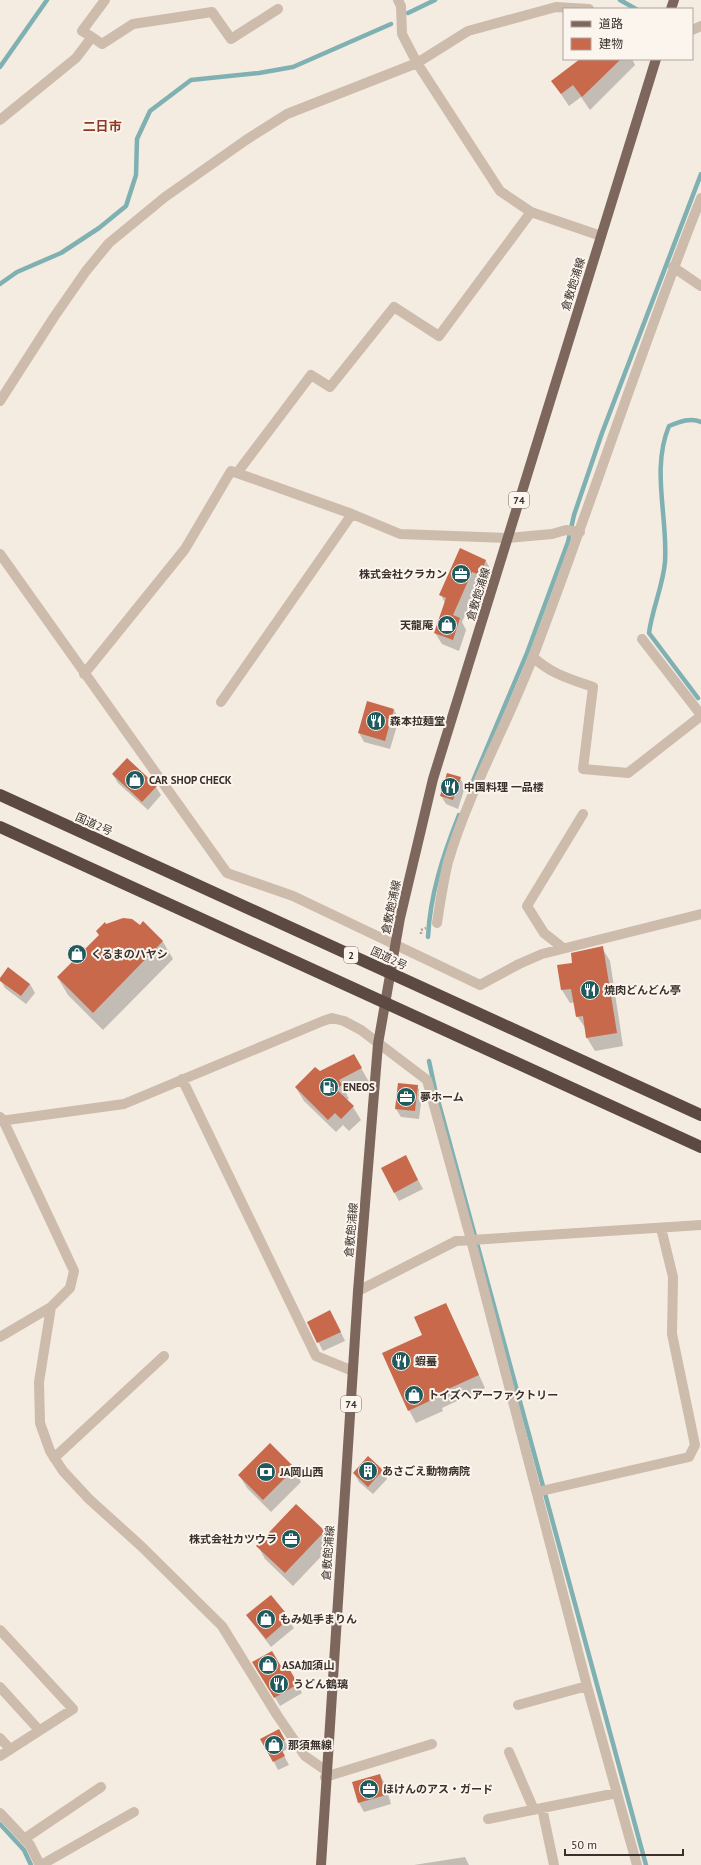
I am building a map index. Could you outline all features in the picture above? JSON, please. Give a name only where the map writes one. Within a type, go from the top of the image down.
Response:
[{"type":"highway","name":"国道2号","points":[[0,795],[701,1115]]},
{"type":"highway","points":[[0,827],[701,1147]]},
{"type":"main road","name":"倉敷飽浦線","points":[[320,1865],[358,1291],[378,1044],[400,918],[433,779],[656,60]]},
{"type":"street","points":[[105,0],[82,31],[102,44],[133,24],[212,12],[231,39],[278,9]]},
{"type":"street","points":[[398,0],[401,6],[402,34],[417,64],[500,191],[531,212],[601,236]]},
{"type":"street","points":[[0,401],[54,317],[86,271],[109,243],[164,197],[246,140],[287,114],[417,64],[468,31],[556,6],[578,8]]},
{"type":"street","points":[[0,120],[76,58],[92,37]]},
{"type":"street","points":[[437,923],[448,862],[459,832],[533,657],[673,267],[701,198]]},
{"type":"street","points":[[237,473],[311,376],[330,387],[394,307],[439,336],[531,212]]},
{"type":"street","points":[[673,267],[701,286]]},
{"type":"street","points":[[84,674],[186,548],[231,471],[352,514],[400,534],[508,538],[552,534],[566,530],[578,532]]},
{"type":"street","points":[[221,702],[352,514]]},
{"type":"street","points":[[0,554],[227,873],[293,896],[480,985],[519,964],[542,954],[701,914]]},
{"type":"street","points":[[533,657],[544,668],[593,687],[583,769],[628,773],[700,713],[642,639]]},
{"type":"street","points":[[563,948],[544,933],[527,906],[583,814]]},
{"type":"street","points":[[0,1337],[51,1307],[70,1288],[74,1271],[1,1119],[124,1104],[332,1018],[344,1021],[361,1030],[427,1080],[476,1240],[542,1491],[587,1686],[637,1865]]},
{"type":"street","points":[[182,1079],[316,1356],[353,1371]]},
{"type":"street","points":[[358,1291],[456,1241],[701,1225]]},
{"type":"street","points":[[542,1491],[689,1458],[695,1445],[672,1334],[672,1277],[661,1228]]},
{"type":"street","points":[[51,1307],[39,1382],[40,1423],[50,1451],[63,1471],[89,1500],[141,1546],[222,1626],[277,1715],[305,1756],[325,1774],[432,1744]]},
{"type":"street","points":[[54,1458],[164,1356]]},
{"type":"street","points":[[0,1630],[73,1709],[0,1756]]},
{"type":"street","points":[[518,1704],[587,1686]]},
{"type":"street","points":[[0,1687],[39,1730]]},
{"type":"street","points":[[0,1738],[10,1749]]},
{"type":"street","points":[[509,1752],[538,1809],[554,1865]]},
{"type":"street","points":[[24,1839],[101,1787]]},
{"type":"street","points":[[488,1819],[617,1793]]},
{"type":"street","points":[[0,1813],[30,1845],[40,1865],[134,1812]]},
{"type":"path","points":[[421,934],[421,930],[424,929]]},
{"type":"building","points":[[579,60],[620,60],[582,97],[573,85],[561,94],[551,81]]},
{"type":"building","points":[[460,548],[486,560],[480,575],[472,572],[453,615],[460,618],[453,640],[434,633],[446,598],[439,595]]},
{"type":"building","points":[[367,701],[394,709],[385,741],[358,733]]},
{"type":"building","points":[[127,758],[157,786],[142,802],[112,774]]},
{"type":"building","points":[[447,773],[461,777],[453,800],[440,796]]},
{"type":"building","points":[[123,918],[132,919],[140,925],[143,921],[163,941],[93,1013],[57,977],[99,935],[96,931],[105,922],[106,924]]},
{"type":"building","points":[[603,946],[617,1033],[586,1038],[583,1016],[576,1017],[571,989],[561,990],[557,965],[572,963],[571,953]]},
{"type":"building","points":[[8,967],[30,984],[21,996],[0,981],[0,978]]},
{"type":"building","points":[[354,1054],[362,1068],[339,1080],[342,1085],[336,1089],[354,1106],[341,1119],[335,1113],[328,1120],[295,1087],[315,1067],[320,1071]]},
{"type":"building","points":[[398,1083],[418,1085],[415,1111],[395,1109]]},
{"type":"building","points":[[406,1155],[418,1180],[394,1193],[381,1168]]},
{"type":"building","points":[[446,1303],[479,1375],[435,1395],[436,1398],[408,1411],[382,1353],[422,1335],[414,1317]]},
{"type":"building","points":[[330,1310],[341,1332],[317,1343],[307,1322]]},
{"type":"building","points":[[270,1443],[295,1468],[263,1500],[238,1475]]},
{"type":"building","name":"あさごえ動物病院","points":[[368,1456],[383,1470],[368,1487],[353,1473]]},
{"type":"building","points":[[296,1504],[325,1531],[285,1573],[256,1546]]},
{"type":"building","points":[[271,1595],[290,1618],[266,1639],[246,1615]]},
{"type":"building","points":[[272,1651],[282,1668],[287,1665],[298,1684],[274,1698],[252,1662]]},
{"type":"building","points":[[279,1729],[285,1740],[278,1743],[285,1756],[273,1762],[260,1739]]},
{"type":"building","points":[[380,1774],[386,1795],[358,1803],[352,1782]]},
{"type":"waterway","points":[[0,67],[47,0]]},
{"type":"waterway","points":[[408,13],[435,0]]},
{"type":"waterway","points":[[620,0],[634,8]]},
{"type":"waterway","points":[[0,284],[17,272],[61,253],[99,228],[126,206],[136,175],[137,139],[150,111],[191,80],[259,73],[293,67],[391,24]]},
{"type":"waterway","points":[[473,781],[527,653],[568,542],[574,515],[602,433],[701,174]]},
{"type":"waterway","points":[[698,698],[649,633],[665,562],[661,493],[661,459],[664,442],[669,426],[689,420],[701,422]]},
{"type":"waterway","points":[[428,937],[434,890],[459,815]]},
{"type":"waterway","points":[[429,1061],[435,1089],[646,1865]]},
{"type":"waterway","points":[[0,1824],[24,1850],[31,1865]]},
{"type":"place","name":"株式会社クラカン","points":[[461,574]]},
{"type":"place","name":"天龍庵","points":[[447,625]]},
{"type":"place","name":"森本拉麺堂","points":[[376,721]]},
{"type":"place","name":"CAR SHOP CHECK","points":[[135,780]]},
{"type":"place","name":"中国料理 一品楼","points":[[450,787]]},
{"type":"place","name":"くるまのハヤシ","points":[[77,954]]},
{"type":"place","name":"焼肉どんどん亭","points":[[590,990]]},
{"type":"place","name":"ENEOS","points":[[329,1087]]},
{"type":"place","name":"夢ホーム","points":[[406,1097]]},
{"type":"place","name":"蝦蟇","points":[[401,1361]]},
{"type":"place","name":"トイズヘアーファクトリー","points":[[414,1395]]},
{"type":"place","name":"あさごえ動物病院","points":[[368,1471]]},
{"type":"place","name":"JA岡山西","points":[[266,1472]]},
{"type":"place","name":"株式会社カツウラ","points":[[291,1539]]},
{"type":"place","name":"もみ処手まりん","points":[[266,1619]]},
{"type":"place","name":"ASA加須山","points":[[268,1665]]},
{"type":"place","name":"うどん鶴璃","points":[[279,1684]]},
{"type":"place","name":"那須無線","points":[[274,1745]]},
{"type":"place","name":"ほけんのアス・ガード","points":[[369,1789]]},
{"type":"district","name":"二日市","points":[[102,126]]}]
